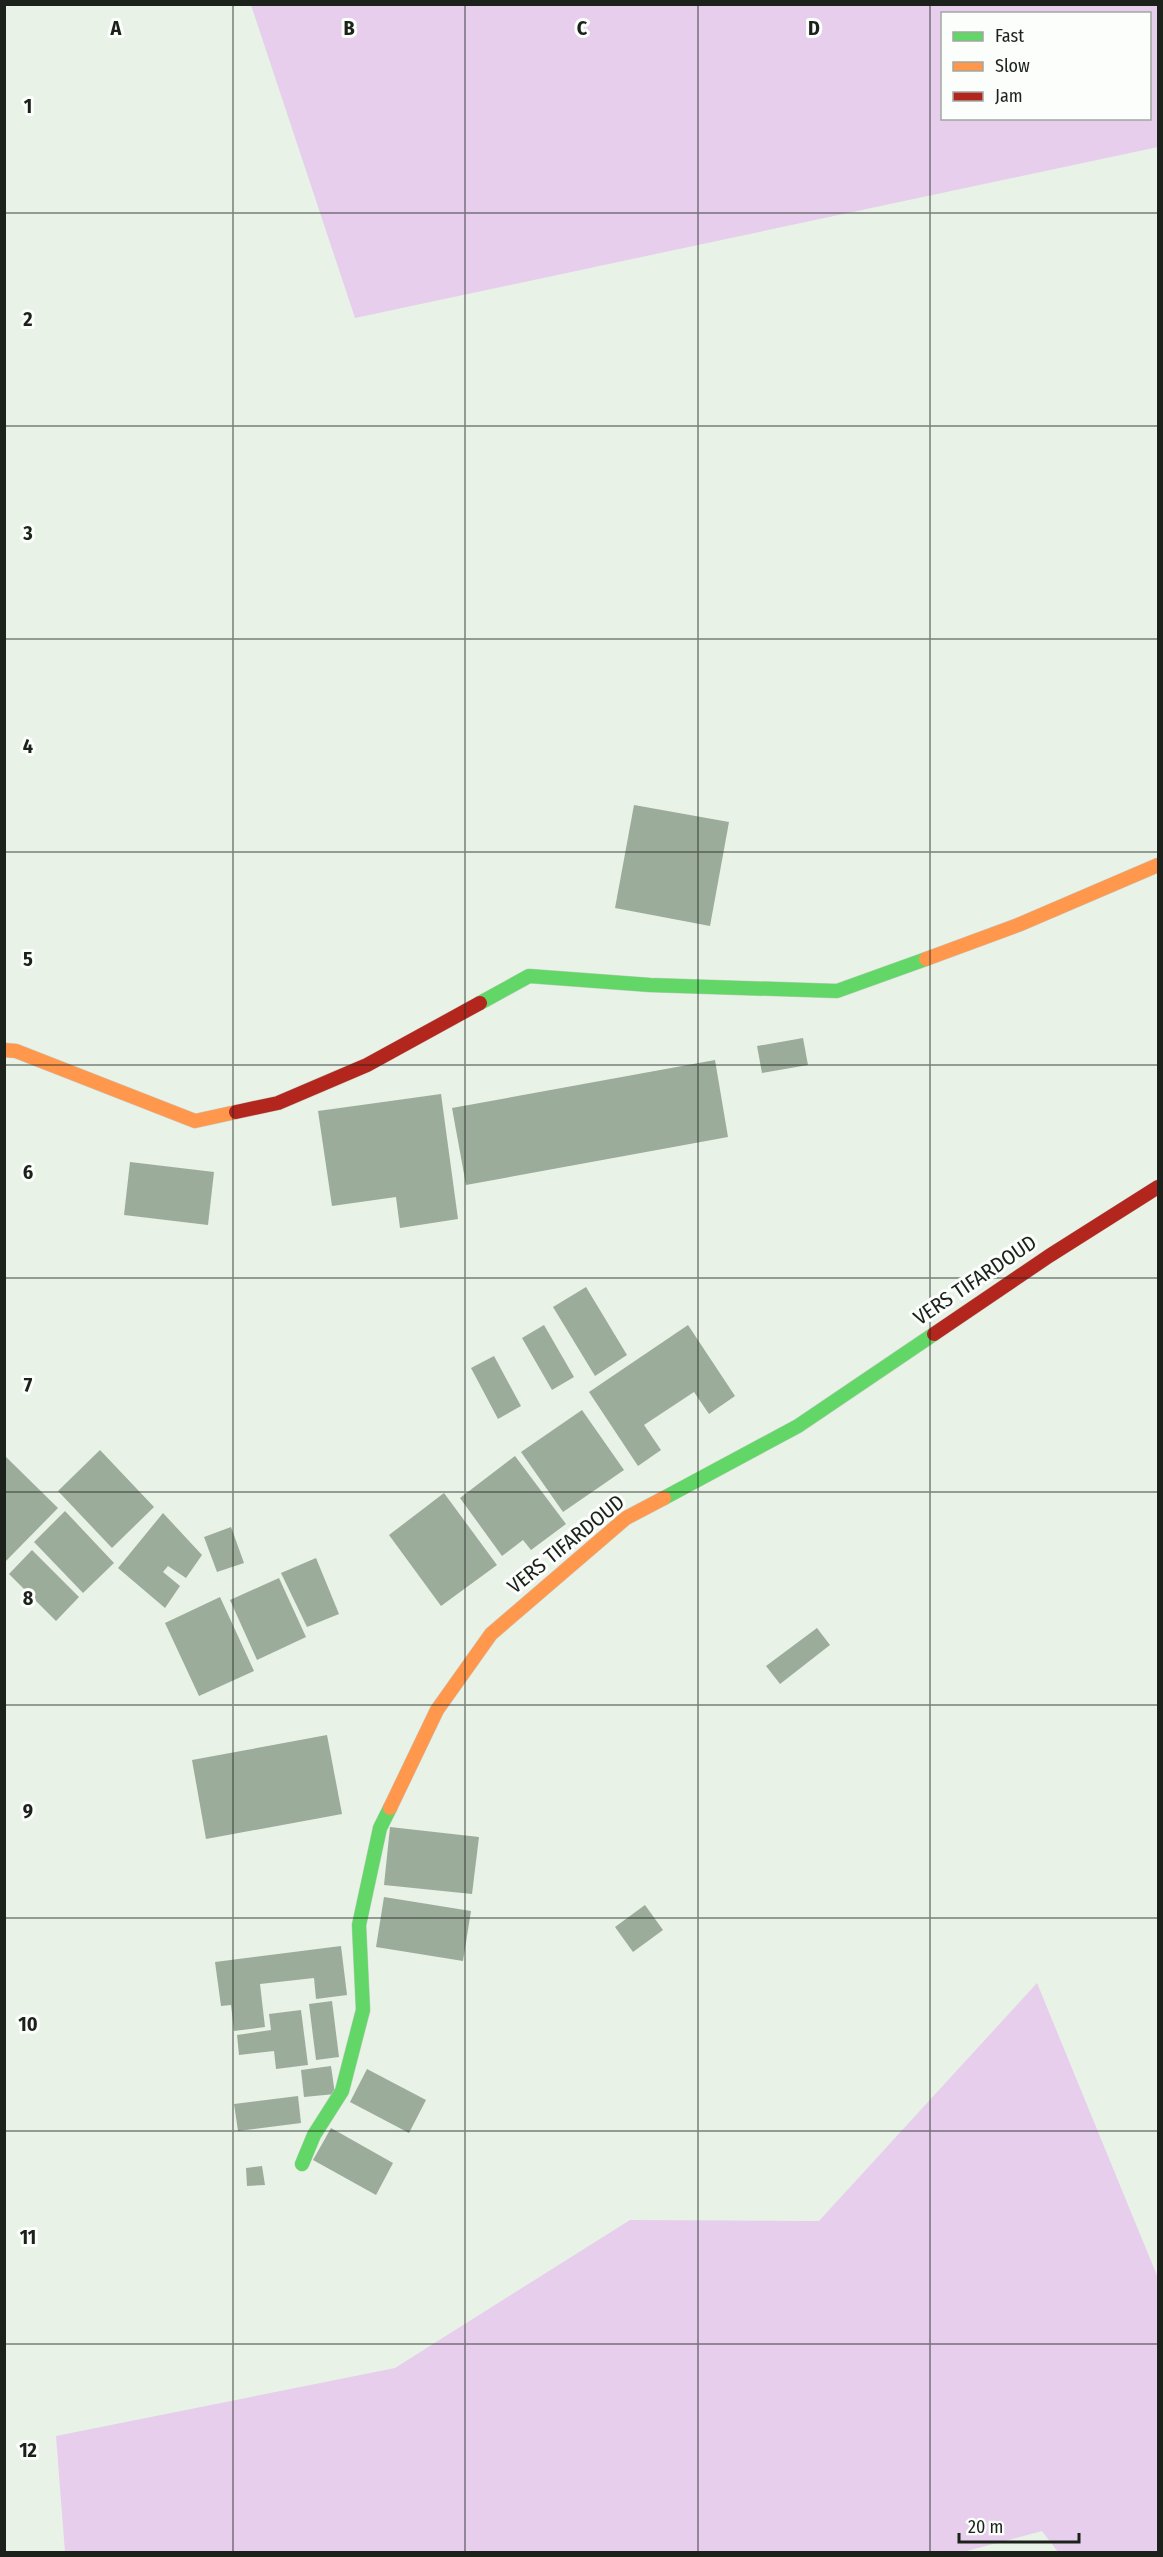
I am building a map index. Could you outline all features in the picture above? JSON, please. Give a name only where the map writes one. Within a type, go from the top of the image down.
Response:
[{"type":"street","points":[[4,1050],[16,1051],[195,1121],[278,1103],[367,1065],[529,976],[661,985],[837,991],[1018,925],[1158,866]]},
{"type":"street","name":"VERS TIFARDOUD","points":[[302,2164],[314,2135],[342,2091],[363,2010],[359,1925],[380,1828],[437,1710],[491,1634],[626,1518],[798,1426],[1020,1275],[1158,1187]]},
{"type":"shaded area","points":[[251,5],[1158,5],[1158,147],[355,318]]},
{"type":"shaded area","points":[[1037,1983],[1158,2278],[1158,2552],[1058,2552],[1042,2531],[963,2552],[65,2552],[56,2436],[395,2368],[630,2220],[819,2221]]},
{"type":"building","points":[[634,805],[729,822],[710,926],[615,908]]},
{"type":"building","points":[[803,1038],[808,1065],[762,1073],[757,1046]]},
{"type":"building","points":[[715,1060],[728,1137],[466,1185],[452,1108]]},
{"type":"building","points":[[441,1094],[458,1219],[400,1228],[396,1197],[332,1206],[318,1111]]},
{"type":"building","points":[[130,1162],[214,1172],[208,1225],[124,1215]]},
{"type":"building","points":[[586,1287],[627,1355],[595,1376],[553,1307]]},
{"type":"building","points":[[544,1325],[574,1377],[552,1390],[522,1338]]},
{"type":"building","points":[[688,1325],[735,1396],[709,1414],[694,1392],[644,1425],[661,1450],[638,1466],[589,1392]]},
{"type":"building","points":[[494,1356],[521,1406],[498,1419],[471,1368]]},
{"type":"building","points":[[582,1410],[624,1470],[563,1512],[521,1452]]},
{"type":"building","points":[[100,1450],[154,1507],[112,1548],[58,1491]]},
{"type":"building","points":[[4,1455],[58,1508],[4,1563]]},
{"type":"building","points":[[515,1456],[566,1524],[531,1550],[523,1540],[502,1556],[460,1498]]},
{"type":"building","points":[[444,1493],[497,1565],[441,1606],[389,1535]]},
{"type":"building","points":[[65,1511],[114,1563],[83,1593],[34,1542]]},
{"type":"building","points":[[163,1513],[202,1555],[186,1578],[168,1566],[163,1572],[180,1586],[165,1608],[118,1568]]},
{"type":"building","points":[[231,1527],[244,1563],[217,1572],[204,1537]]},
{"type":"building","points":[[32,1550],[79,1597],[56,1621],[9,1574]]},
{"type":"building","points":[[316,1558],[339,1614],[307,1627],[281,1573]]},
{"type":"building","points":[[279,1578],[306,1637],[257,1660],[230,1600]]},
{"type":"building","points":[[220,1597],[254,1671],[199,1696],[165,1623]]},
{"type":"building","points":[[817,1628],[830,1645],[780,1684],[766,1666]]},
{"type":"building","points":[[327,1735],[342,1814],[206,1839],[192,1760]]},
{"type":"building","points":[[390,1827],[479,1837],[472,1894],[384,1885]]},
{"type":"building","points":[[384,1897],[471,1911],[463,1961],[376,1947]]},
{"type":"building","points":[[645,1905],[663,1930],[633,1952],[615,1927]]},
{"type":"building","points":[[341,1946],[347,1995],[316,1999],[314,1978],[260,1984],[265,2027],[234,2031],[231,2005],[221,2006],[215,1962]]},
{"type":"building","points":[[332,2001],[339,2057],[316,2060],[309,2004]]},
{"type":"building","points":[[301,2010],[308,2065],[276,2069],[274,2051],[239,2055],[237,2035],[271,2030],[269,2014]]},
{"type":"building","points":[[331,2066],[335,2094],[304,2097],[301,2070]]},
{"type":"building","points":[[367,2069],[426,2100],[409,2133],[350,2102]]},
{"type":"building","points":[[298,2096],[301,2123],[238,2131],[234,2104]]},
{"type":"building","points":[[331,2128],[393,2163],[376,2195],[313,2160]]},
{"type":"building","points":[[262,2166],[265,2185],[247,2186],[246,2168]]},
{"type":"traffic: fast","points":[[480,1003],[529,976],[650,985],[837,991],[926,959]]},
{"type":"traffic: fast","points":[[664,1498],[798,1426],[934,1334]]},
{"type":"traffic: fast","points":[[302,2164],[314,2135],[342,2091],[363,2010],[359,1925],[380,1828],[390,1808]]},
{"type":"traffic: slow","points":[[926,959],[1018,925],[1158,865]]},
{"type":"traffic: slow","points":[[4,1050],[16,1051],[195,1121],[236,1112]]},
{"type":"traffic: slow","points":[[390,1808],[437,1710],[491,1634],[626,1518],[664,1498]]},
{"type":"traffic: jam","points":[[236,1112],[278,1103],[367,1065],[480,1003]]},
{"type":"traffic: jam","points":[[934,1334],[1049,1256],[1158,1187]]}]
